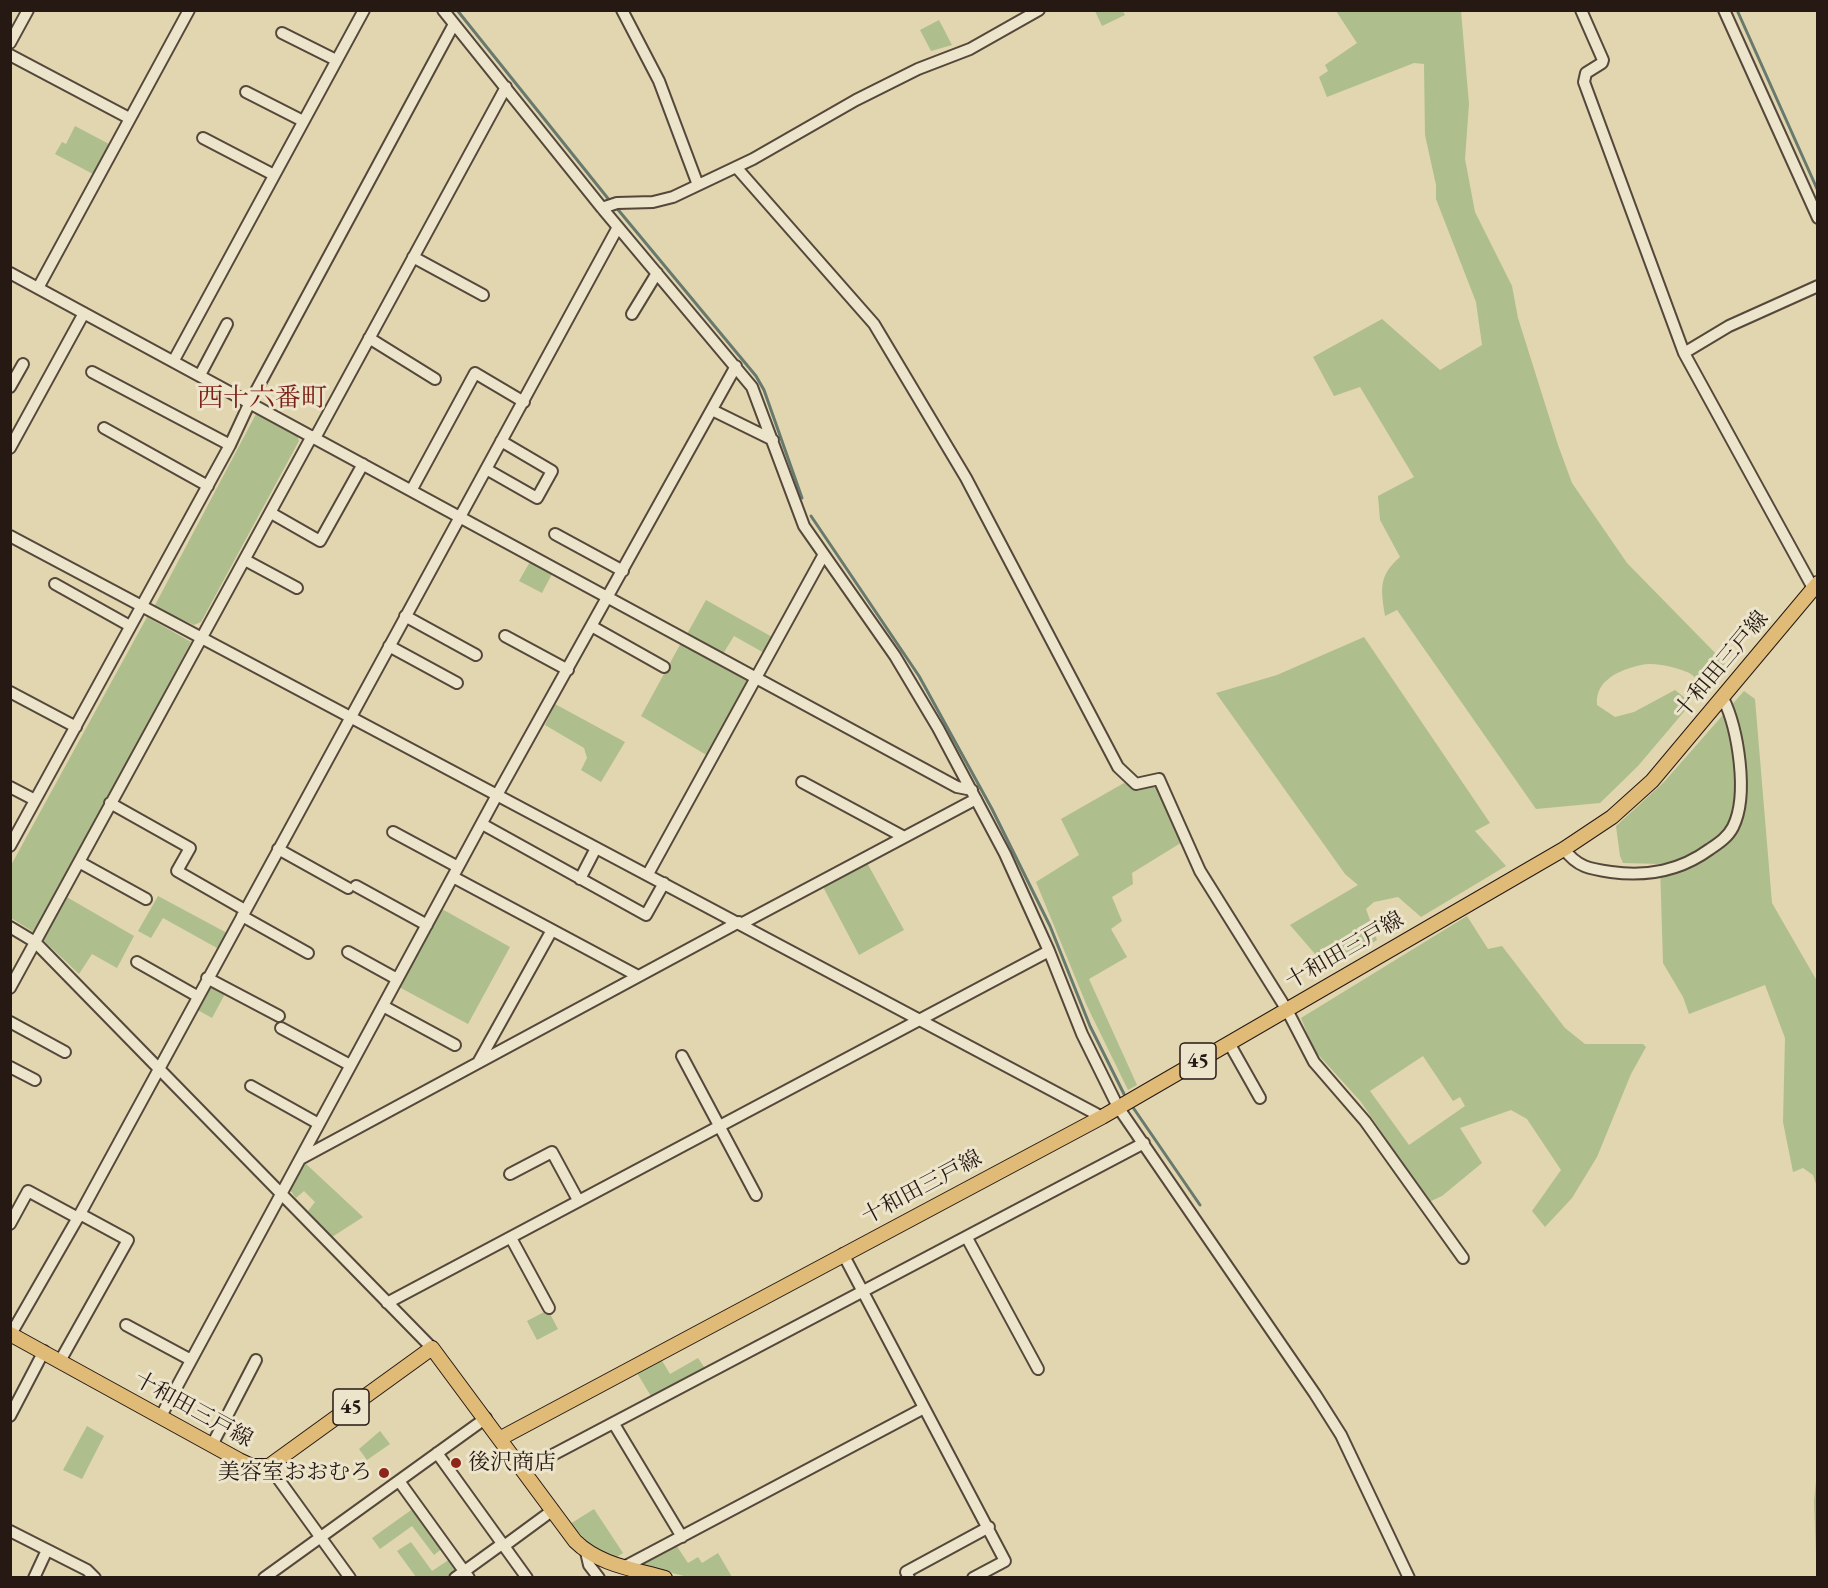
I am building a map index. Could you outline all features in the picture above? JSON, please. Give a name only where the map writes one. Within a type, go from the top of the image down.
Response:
[{"type":"main road","name":"十和田三戸線","points":[[501,1438],[1102,1117],[1564,849],[1612,817],[1652,781],[1815,585]]},
{"type":"main road","name":"十和田三戸線","points":[[11,1334],[252,1466],[269,1466],[432,1348]]},
{"type":"main road","points":[[432,1348],[586,1552],[624,1567],[665,1578]]},
{"type":"street","points":[[10,43],[28,10]]},
{"type":"street","points":[[38,288],[189,10]]},
{"type":"street","points":[[174,360],[364,10]]},
{"type":"street","points":[[622,10],[659,81],[698,185]]},
{"type":"street","points":[[609,205],[653,202],[673,197],[736,167],[856,100],[918,69],[970,49],[1040,10]]},
{"type":"street","points":[[1581,10],[1603,60],[1586,73],[1584,82],[1684,352],[1815,585]]},
{"type":"street","points":[[1724,10],[1818,218]]},
{"type":"street","points":[[10,846],[230,446],[250,402],[450,14],[506,87],[609,205],[618,227],[736,366],[756,396],[798,513],[823,556],[917,689],[974,794],[1049,951],[1082,1034],[1119,1107],[1331,1418],[1409,1578]]},
{"type":"street","points":[[282,33],[336,60]]},
{"type":"street","points":[[10,55],[129,118]]},
{"type":"street","points":[[10,988],[200,638],[369,339],[506,87]]},
{"type":"street","points":[[246,92],[303,122]]},
{"type":"street","points":[[203,138],[274,175]]},
{"type":"street","points":[[736,167],[874,324],[966,478],[1118,766],[1136,784],[1159,779],[1200,871],[1287,1010],[1314,1062],[1365,1121],[1463,1258]]},
{"type":"street","points":[[11,1334],[79,1216],[618,227]]},
{"type":"street","points":[[413,257],[483,295]]},
{"type":"street","points":[[11,273],[757,676],[957,787],[974,794]]},
{"type":"street","points":[[632,314],[657,273]]},
{"type":"street","points":[[1684,352],[1729,326],[1818,286]]},
{"type":"street","points":[[10,448],[84,313]]},
{"type":"street","points":[[200,375],[227,324]]},
{"type":"street","points":[[369,339],[435,379]]},
{"type":"street","points":[[10,387],[23,364]]},
{"type":"street","points":[[161,1416],[497,795],[593,627],[736,366]]},
{"type":"street","points":[[92,372],[230,446]]},
{"type":"street","points":[[412,489],[475,374],[524,402]]},
{"type":"street","points":[[712,410],[773,440]]},
{"type":"street","points":[[104,428],[208,486]]},
{"type":"street","points":[[486,469],[537,498],[552,471],[501,441]]},
{"type":"street","points":[[271,513],[320,541],[363,464]]},
{"type":"street","points":[[555,534],[623,571]]},
{"type":"street","points":[[10,536],[1102,1117]]},
{"type":"street","points":[[648,874],[823,556]]},
{"type":"street","points":[[245,560],[297,588]]},
{"type":"street","points":[[55,584],[130,626]]},
{"type":"street","points":[[405,616],[476,655]]},
{"type":"street","points":[[593,627],[664,667]]},
{"type":"street","points":[[505,636],[568,670]]},
{"type":"street","points":[[389,646],[457,682]]},
{"type":"street","points":[[10,692],[76,727]]},
{"type":"street","points":[[1564,849],[1573,861],[1588,869],[1642,875],[1658,873],[1697,858],[1726,838],[1736,818],[1740,765],[1730,711],[1723,698]]},
{"type":"street","points":[[802,782],[904,837]]},
{"type":"street","points":[[10,787],[36,800]]},
{"type":"street","points":[[299,1159],[638,976],[904,837],[974,794]]},
{"type":"street","points":[[110,803],[190,849],[177,871],[308,953]]},
{"type":"street","points":[[482,824],[645,915],[664,883]]},
{"type":"street","points":[[393,832],[552,930],[638,976]]},
{"type":"street","points":[[580,879],[596,848]]},
{"type":"street","points":[[278,849],[427,925]]},
{"type":"street","points":[[79,862],[146,899]]},
{"type":"street","points":[[10,927],[35,942],[432,1348]]},
{"type":"street","points":[[478,1062],[552,930]]},
{"type":"street","points":[[348,951],[397,979]]},
{"type":"street","points":[[387,1303],[1049,951]]},
{"type":"street","points":[[137,962],[197,996]]},
{"type":"street","points":[[207,978],[350,1065]]},
{"type":"street","points":[[382,1006],[455,1045]]},
{"type":"street","points":[[10,1022],[66,1052]]},
{"type":"street","points":[[1229,1043],[1260,1098]]},
{"type":"street","points":[[682,1056],[756,1195]]},
{"type":"street","points":[[10,1067],[35,1080]]},
{"type":"street","points":[[251,1086],[319,1124]]},
{"type":"street","points":[[524,1470],[1144,1143]]},
{"type":"street","points":[[510,1174],[552,1152],[578,1200]]},
{"type":"street","points":[[10,1224],[28,1191],[128,1240],[60,1361]]},
{"type":"street","points":[[511,1238],[549,1308]]},
{"type":"street","points":[[967,1238],[1038,1369]]},
{"type":"street","points":[[843,1254],[1005,1561],[973,1578]]},
{"type":"street","points":[[126,1325],[191,1360]]},
{"type":"street","points":[[10,1416],[44,1351]]},
{"type":"street","points":[[212,1445],[256,1360]]},
{"type":"street","points":[[624,1567],[924,1407]]},
{"type":"street","points":[[264,1578],[486,1418]]},
{"type":"street","points":[[614,1424],[682,1537]]},
{"type":"street","points":[[437,1453],[527,1578]]},
{"type":"street","points":[[269,1466],[350,1578]]},
{"type":"street","points":[[399,1481],[463,1575],[553,1510]]},
{"type":"street","points":[[909,1578],[906,1572],[989,1527]]},
{"type":"street","points":[[10,1531],[87,1570],[95,1578]]},
{"type":"street","points":[[34,1578],[46,1550]]},
{"type":"street","points":[[586,1552],[589,1565],[599,1578]]},
{"type":"green space","points":[[1095,11],[1123,11],[1125,15],[1102,26]]},
{"type":"green space","points":[[1336,11],[1461,11],[1469,104],[1465,159],[1475,212],[1512,286],[1518,318],[1572,483],[1627,563],[1725,663],[1707,685],[1687,672],[1652,664],[1624,670],[1604,683],[1597,697],[1597,705],[1615,717],[1634,712],[1675,690],[1685,698],[1688,707],[1638,766],[1600,803],[1536,809],[1397,610],[1385,616],[1383,584],[1388,570],[1400,557],[1380,520],[1378,496],[1414,477],[1360,387],[1334,396],[1313,357],[1382,319],[1440,370],[1482,345],[1476,302],[1436,199],[1436,185],[1425,135],[1424,64],[1414,63],[1327,97],[1319,77],[1328,71],[1325,65],[1357,43]]},
{"type":"green space","points":[[939,20],[952,45],[931,51],[920,30]]},
{"type":"green space","points":[[75,126],[109,144],[93,174],[55,154],[62,142],[66,144]]},
{"type":"green space","points":[[256,414],[297,435],[299,441],[201,622],[194,625],[154,607]]},
{"type":"green space","points":[[531,560],[553,572],[542,593],[519,581]]},
{"type":"green space","points":[[706,600],[774,638],[766,654],[734,636],[723,654],[687,634]]},
{"type":"green space","points":[[147,617],[191,642],[35,933],[11,918],[10,867]]},
{"type":"green space","points":[[1364,637],[1490,823],[1475,831],[1506,866],[1421,917],[1398,897],[1374,902],[1366,909],[1377,940],[1328,969],[1290,925],[1358,885],[1345,874],[1216,693],[1277,675]]},
{"type":"green space","points":[[682,641],[750,678],[708,756],[641,716]]},
{"type":"green space","points":[[1744,691],[1755,699],[1772,903],[1817,981],[1817,1187],[1813,1175],[1803,1168],[1793,1172],[1783,1122],[1785,1038],[1765,985],[1689,1014],[1683,997],[1663,963],[1660,864],[1623,863],[1620,856],[1616,826],[1664,782]]},
{"type":"green space","points":[[555,704],[625,742],[601,782],[581,770],[587,758],[584,748],[545,725]]},
{"type":"green space","points":[[1124,783],[1139,790],[1155,783],[1184,841],[1132,873],[1133,884],[1112,897],[1122,921],[1111,929],[1127,957],[1089,979],[1137,1085],[1128,1090],[1087,1006],[1036,882],[1079,855],[1061,819]]},
{"type":"green space","points":[[866,861],[904,930],[859,955],[822,885]]},
{"type":"green space","points":[[65,896],[134,936],[117,968],[92,954],[79,974],[41,938]]},
{"type":"green space","points":[[158,896],[227,933],[217,948],[163,918],[151,938],[138,931]]},
{"type":"green space","points":[[442,909],[510,947],[468,1024],[399,987]]},
{"type":"green space","points":[[1467,916],[1488,949],[1502,946],[1565,1028],[1585,1044],[1643,1044],[1646,1047],[1631,1074],[1597,1157],[1572,1198],[1545,1227],[1532,1211],[1561,1170],[1527,1119],[1511,1110],[1460,1128],[1482,1163],[1442,1196],[1429,1202],[1361,1102],[1314,1050],[1301,1018]],"holes":[[[1423,1056],[1453,1101],[1460,1097],[1465,1106],[1409,1145],[1370,1091]]]},
{"type":"green space","points":[[212,986],[225,994],[212,1018],[196,1009],[208,987]]},
{"type":"green space","points":[[305,1163],[363,1217],[332,1237],[308,1211],[315,1202],[304,1191],[296,1198],[290,1190]]},
{"type":"green space","points":[[548,1310],[558,1329],[537,1340],[527,1321]]},
{"type":"green space","points":[[698,1358],[706,1370],[652,1398],[637,1373],[661,1359],[670,1374]]},
{"type":"green space","points":[[87,1426],[104,1436],[82,1479],[63,1470]]},
{"type":"green space","points":[[380,1431],[390,1444],[367,1460],[359,1449]]},
{"type":"green space","points":[[1817,1472],[1818,1577],[1817,1578],[1814,1501]]},
{"type":"green space","points":[[414,1508],[444,1547],[434,1555],[412,1526],[380,1549],[372,1538]]},
{"type":"green space","points":[[594,1509],[623,1553],[614,1559],[598,1552],[570,1524]]},
{"type":"green space","points":[[411,1542],[432,1571],[450,1559],[459,1571],[450,1577],[416,1577],[397,1551]]},
{"type":"green space","points":[[676,1545],[688,1563],[698,1557],[702,1563],[718,1553],[732,1577],[688,1577],[640,1565]]},
{"type":"waterway","points":[[457,10],[610,201]]},
{"type":"waterway","points":[[1737,10],[1818,191]]},
{"type":"waterway","points":[[615,206],[756,376],[764,390],[802,498]]},
{"type":"waterway","points":[[811,516],[919,676],[992,809],[1050,926],[1090,1026],[1124,1094]]},
{"type":"waterway","points":[[1132,1106],[1200,1205]]},
{"type":"place","name":"後沢商店","points":[[456,1463]]},
{"type":"place","name":"美容室おおむろ","points":[[384,1473]]},
{"type":"district","name":"西十六番町","points":[[262,399]]}]
